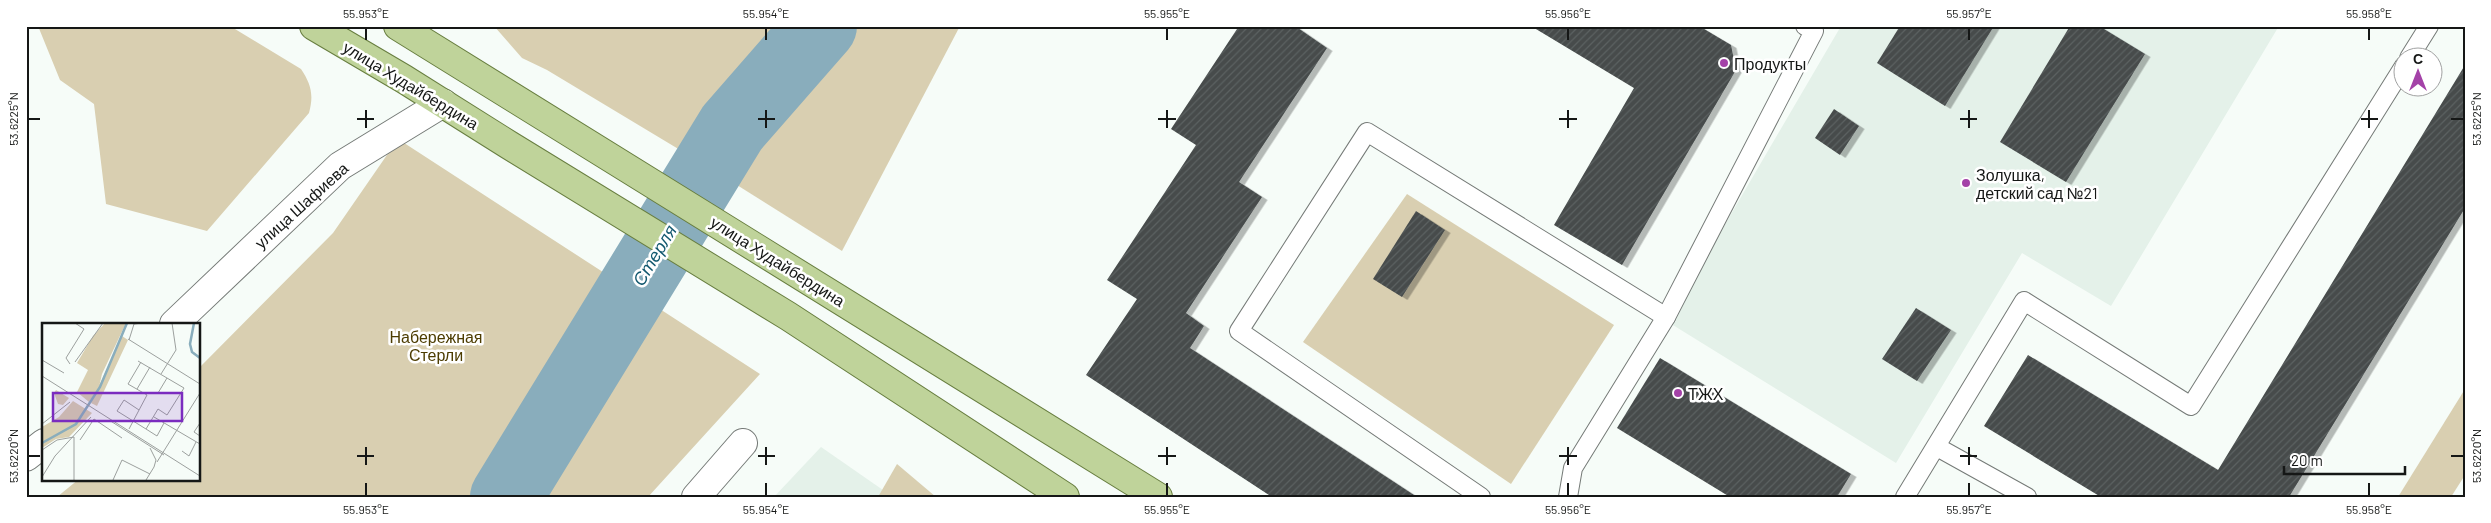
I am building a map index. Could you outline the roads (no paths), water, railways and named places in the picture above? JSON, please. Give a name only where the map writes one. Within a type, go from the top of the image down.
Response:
[{"type":"main road","name":"улица Худайбердина","points":[[314,26],[788,316],[1066,497]]},
{"type":"main road","name":"улица Худайбердина","points":[[398,26],[1158,497]]},
{"type":"street","name":"улица Шафиева","points":[[175,323],[340,166],[442,103]]},
{"type":"street","points":[[696,497],[743,443]]},
{"type":"street","points":[[26,457],[42,445]]},
{"type":"lane","points":[[1568,497],[1573,468],[1666,317],[1814,32],[1805,26]]},
{"type":"lane","points":[[2415,48],[2429,26]]},
{"type":"lane","points":[[1905,497],[2024,301],[2191,406],[2394,82]]},
{"type":"lane","points":[[1481,497],[1239,331],[1368,132],[1666,317]]},
{"type":"lane","points":[[1936,447],[2027,497]]},
{"type":"waterway","name":"Стерля","points":[[506,497],[732,128],[821,26]]},
{"type":"place","name":"Продукты","points":[[1724,63]]},
{"type":"place","name":"Золушка, детский сад №21","points":[[1966,183]]},
{"type":"place","name":"ТЖХ","points":[[1678,393]]},
{"type":"park label","name":"Набережная Стерли","points":[[436,345]]}]
